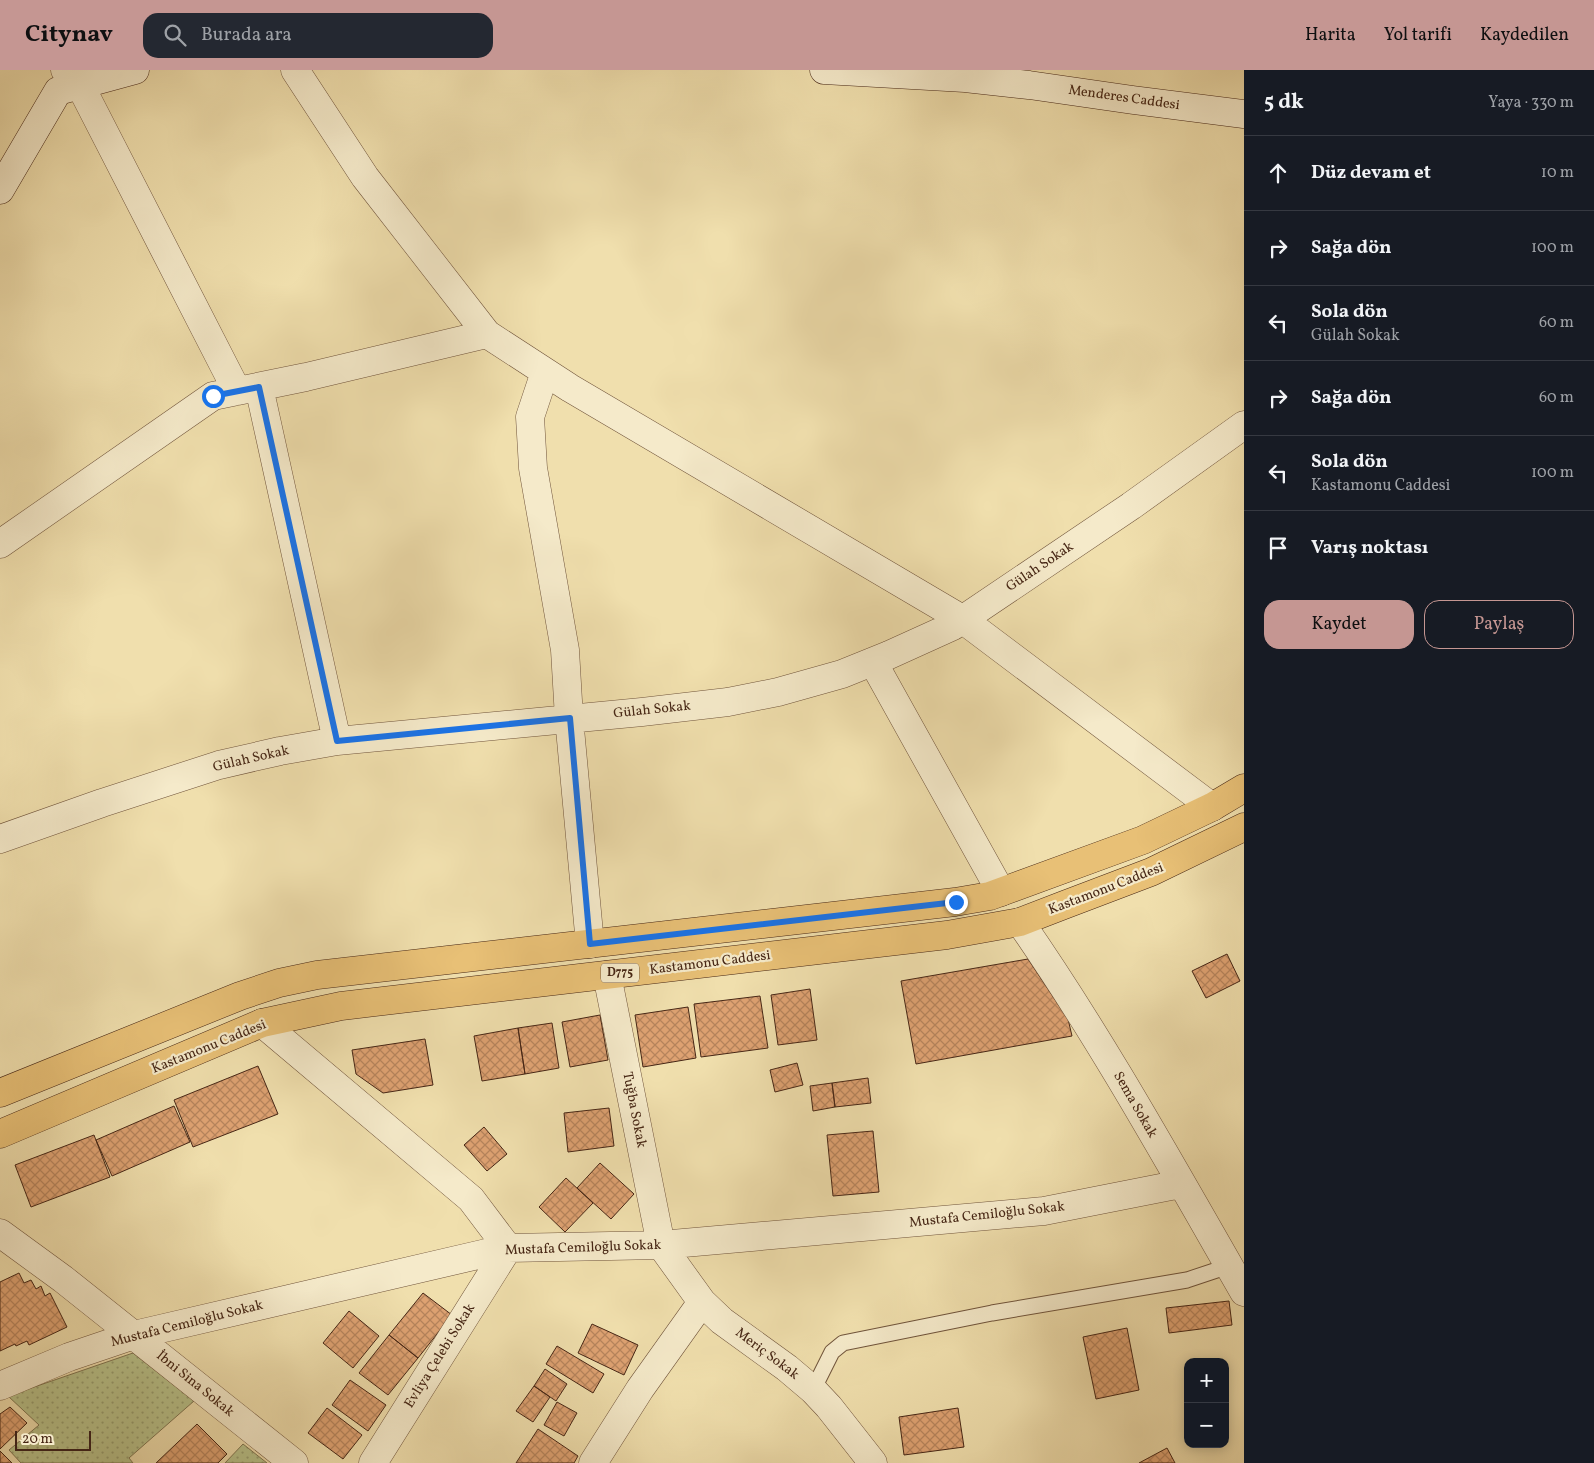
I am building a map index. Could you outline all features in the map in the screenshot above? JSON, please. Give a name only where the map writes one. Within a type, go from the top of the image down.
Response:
[{"type":"main road","points":[[0,1093],[240,996],[279,983],[316,975],[956,902],[1001,892],[1143,840],[1212,807],[1244,788]]},
{"type":"main road","name":"Kastamonu Caddesi","points":[[0,1134],[262,1023],[341,1006],[947,935],[1020,922],[1151,872],[1242,830]]},
{"type":"street","points":[[0,190],[58,92],[72,78],[136,70]]},
{"type":"street","points":[[295,70],[365,177],[487,334],[546,372],[962,619],[1242,830]]},
{"type":"street","name":"Menderes Caddesi","points":[[824,70],[965,78],[1244,114]]},
{"type":"street","points":[[72,78],[248,389],[337,741]]},
{"type":"street","points":[[0,544],[213,396],[487,334]]},
{"type":"street","points":[[546,372],[530,417],[533,468],[565,650],[590,944]]},
{"type":"street","name":"Gülah Sokak","points":[[2,835],[219,765],[280,751],[337,741],[728,702],[778,692],[842,674],[953,626],[1131,506],[1244,425]]},
{"type":"street","points":[[873,662],[1001,892]]},
{"type":"street","name":"Sema Sokak","points":[[1020,922],[1057,975],[1088,1026],[1244,1292]]},
{"type":"street","name":"Tuğba Sokak","points":[[607,975],[661,1245]]},
{"type":"street","points":[[262,1023],[471,1199],[508,1248]]},
{"type":"street","name":"Mustafa Cemiloğlu Sokak","points":[[0,1386],[69,1357],[134,1335],[508,1248],[661,1245],[1044,1212],[1181,1184]]},
{"type":"street","name":"İbni Sina Sokak","points":[[0,1234],[63,1278],[294,1463]]},
{"type":"street","name":"Meriç Sokak","points":[[661,1245],[702,1302],[722,1321],[787,1368],[813,1390],[830,1407],[873,1463]]},
{"type":"street","name":"Evliya Çelebi Sokak","points":[[372,1463],[508,1248]]},
{"type":"street","points":[[593,1463],[640,1389],[702,1302]]},
{"type":"lane","points":[[813,1390],[832,1352],[843,1343],[992,1313],[1187,1280],[1229,1266]]},
{"type":"green space","points":[[133,1353],[194,1401],[129,1458],[133,1463],[21,1463],[9,1450],[39,1425],[8,1396]]},
{"type":"green space","points":[[243,1444],[267,1463],[225,1463]]},
{"type":"building","points":[[1227,954],[1240,981],[1206,998],[1192,971]]},
{"type":"building","points":[[1028,959],[1068,1019],[1072,1036],[916,1064],[901,981]]},
{"type":"building","points":[[810,989],[817,1040],[778,1045],[771,995]]},
{"type":"building","points":[[760,996],[768,1048],[701,1057],[694,1004]]},
{"type":"building","points":[[688,1007],[696,1058],[643,1067],[635,1015]]},
{"type":"building","points":[[600,1015],[608,1060],[570,1067],[562,1022]]},
{"type":"building","points":[[552,1023],[559,1068],[525,1074],[518,1028]]},
{"type":"building","points":[[518,1028],[525,1074],[482,1081],[474,1036]]},
{"type":"building","points":[[425,1039],[433,1085],[383,1093],[356,1074],[352,1050]]},
{"type":"building","points":[[797,1063],[803,1085],[775,1092],[770,1070]]},
{"type":"building","points":[[258,1066],[278,1114],[193,1147],[174,1100]]},
{"type":"building","points":[[868,1078],[871,1103],[835,1107],[832,1083]]},
{"type":"building","points":[[832,1083],[835,1107],[813,1111],[810,1086]]},
{"type":"building","points":[[174,1106],[190,1142],[112,1176],[96,1140]]},
{"type":"building","points":[[609,1108],[614,1146],[568,1152],[564,1113]]},
{"type":"building","points":[[484,1127],[507,1154],[487,1171],[464,1145]]},
{"type":"building","points":[[873,1131],[879,1192],[833,1196],[827,1135]]},
{"type":"building","points":[[94,1135],[110,1177],[31,1207],[15,1165]]},
{"type":"building","points":[[600,1163],[634,1194],[611,1219],[577,1188]]},
{"type":"building","points":[[566,1178],[593,1203],[565,1232],[539,1207]]},
{"type":"building","points":[[19,1273],[24,1283],[31,1280],[36,1289],[41,1286],[45,1296],[50,1293],[67,1327],[29,1345],[27,1341],[0,1351],[0,1282]]},
{"type":"building","points":[[423,1293],[452,1315],[418,1358],[389,1335]]},
{"type":"building","points":[[1229,1301],[1232,1325],[1169,1333],[1166,1308]]},
{"type":"building","points":[[349,1311],[379,1336],[353,1368],[323,1343]]},
{"type":"building","points":[[592,1324],[638,1345],[624,1375],[578,1353]]},
{"type":"building","points":[[1127,1328],[1139,1390],[1096,1399],[1083,1337]]},
{"type":"building","points":[[389,1335],[418,1358],[388,1395],[359,1373]]},
{"type":"building","points":[[557,1346],[604,1374],[593,1393],[546,1364]]},
{"type":"building","points":[[545,1369],[567,1384],[556,1401],[534,1386]]},
{"type":"building","points":[[350,1380],[386,1405],[368,1431],[332,1405]]},
{"type":"building","points":[[534,1386],[550,1397],[533,1422],[516,1411]]},
{"type":"building","points":[[557,1402],[577,1413],[564,1436],[544,1425]]},
{"type":"building","points":[[10,1407],[27,1423],[0,1449],[0,1414]]},
{"type":"building","points":[[327,1408],[362,1435],[343,1459],[308,1433]]},
{"type":"building","points":[[958,1408],[964,1447],[904,1455],[899,1417]]},
{"type":"building","points":[[197,1424],[227,1454],[218,1463],[156,1463]]},
{"type":"building","points":[[538,1429],[578,1456],[574,1463],[516,1463]]},
{"type":"building","points":[[1167,1448],[1175,1463],[1139,1463]]},
{"type":"building","points":[[0,1451],[12,1463],[0,1463]]},
{"type":"route","points":[[213,396],[259,387],[337,741],[570,718],[590,944],[956,902]]}]
